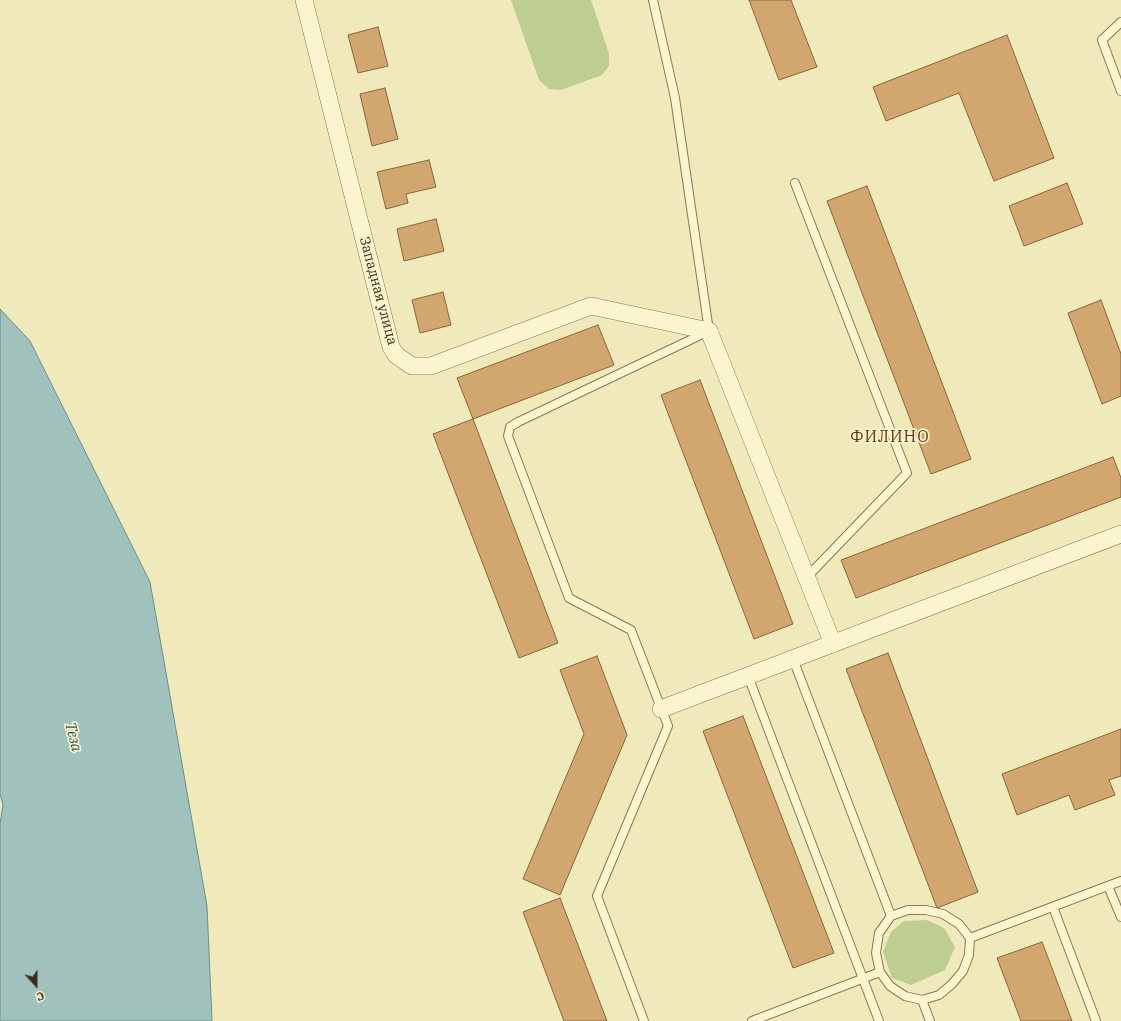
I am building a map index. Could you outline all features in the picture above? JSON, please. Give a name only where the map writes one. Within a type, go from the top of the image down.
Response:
[{"type":"street","name":"Западная улица","points":[[304,0],[391,347],[403,362],[412,366],[430,366],[591,306],[709,331]]},
{"type":"street","points":[[709,331],[808,576],[833,644]]},
{"type":"street","points":[[661,709],[1121,534]]},
{"type":"lane","points":[[644,1021],[597,896],[668,726],[631,630],[569,598],[509,441],[508,432],[514,424],[709,331],[675,98],[653,0]]},
{"type":"lane","points":[[1121,22],[1102,40],[1121,91]]},
{"type":"lane","points":[[795,183],[907,473],[808,576]]},
{"type":"lane","points":[[793,659],[891,916]]},
{"type":"lane","points":[[748,676],[879,1021]]},
{"type":"lane","points":[[970,938],[1121,881]]},
{"type":"lane","points":[[1108,886],[1121,917]]},
{"type":"lane","points":[[1053,906],[1096,1021]]},
{"type":"lane","points":[[908,910],[926,910],[944,914],[959,924],[970,938],[969,955],[963,971],[952,984],[939,995],[922,1000],[905,996],[890,986],[880,972],[876,953],[879,933],[891,916],[908,910]]},
{"type":"lane","points":[[752,1021],[880,972]]},
{"type":"lane","points":[[922,1000],[930,1021]]},
{"type":"green space","points":[[511,0],[591,0],[609,54],[609,66],[602,75],[561,90],[549,89],[539,80]]},
{"type":"green space","points":[[927,920],[944,928],[955,947],[945,970],[911,985],[892,978],[883,952],[891,932],[904,921]]},
{"type":"water","name":"Теза","points":[[0,309],[30,341],[150,582],[207,906],[212,1021],[0,1021],[0,824],[3,805],[0,794]]},
{"type":"building","points":[[749,0],[791,0],[817,67],[779,80]]},
{"type":"building","points":[[378,27],[388,66],[358,73],[348,35]]},
{"type":"building","points":[[1007,35],[1054,158],[994,181],[959,93],[886,121],[873,87]]},
{"type":"building","points":[[385,88],[398,139],[372,146],[360,94]]},
{"type":"building","points":[[429,160],[436,187],[406,194],[408,203],[386,209],[377,172]]},
{"type":"building","points":[[1067,183],[1083,224],[1024,246],[1009,206]]},
{"type":"building","points":[[867,186],[971,459],[931,474],[827,201]]},
{"type":"building","points":[[436,219],[444,251],[404,261],[397,229]]},
{"type":"building","points":[[443,292],[451,325],[420,333],[412,300]]},
{"type":"building","points":[[1101,300],[1121,354],[1121,396],[1102,404],[1068,313]]},
{"type":"building","points":[[598,325],[614,365],[473,419],[457,378]]},
{"type":"building","points":[[700,380],[793,624],[754,639],[661,395]]},
{"type":"building","points":[[473,419],[558,643],[519,658],[433,434]]},
{"type":"building","points":[[1113,457],[1121,478],[1121,497],[856,598],[841,560]]},
{"type":"building","points":[[888,653],[978,892],[937,908],[846,669]]},
{"type":"building","points":[[597,656],[627,735],[560,895],[523,879],[584,734],[560,670]]},
{"type":"building","points":[[743,716],[834,953],[793,968],[703,731]]},
{"type":"building","points":[[1121,729],[1121,776],[1109,780],[1115,795],[1075,810],[1069,795],[1017,815],[1002,774]]},
{"type":"building","points":[[560,898],[607,1021],[564,1021],[523,912]]},
{"type":"building","points":[[1042,942],[1072,1021],[1021,1021],[997,958]]},
{"type":"district","name":"ФИЛИНО","points":[[890,437]]}]
